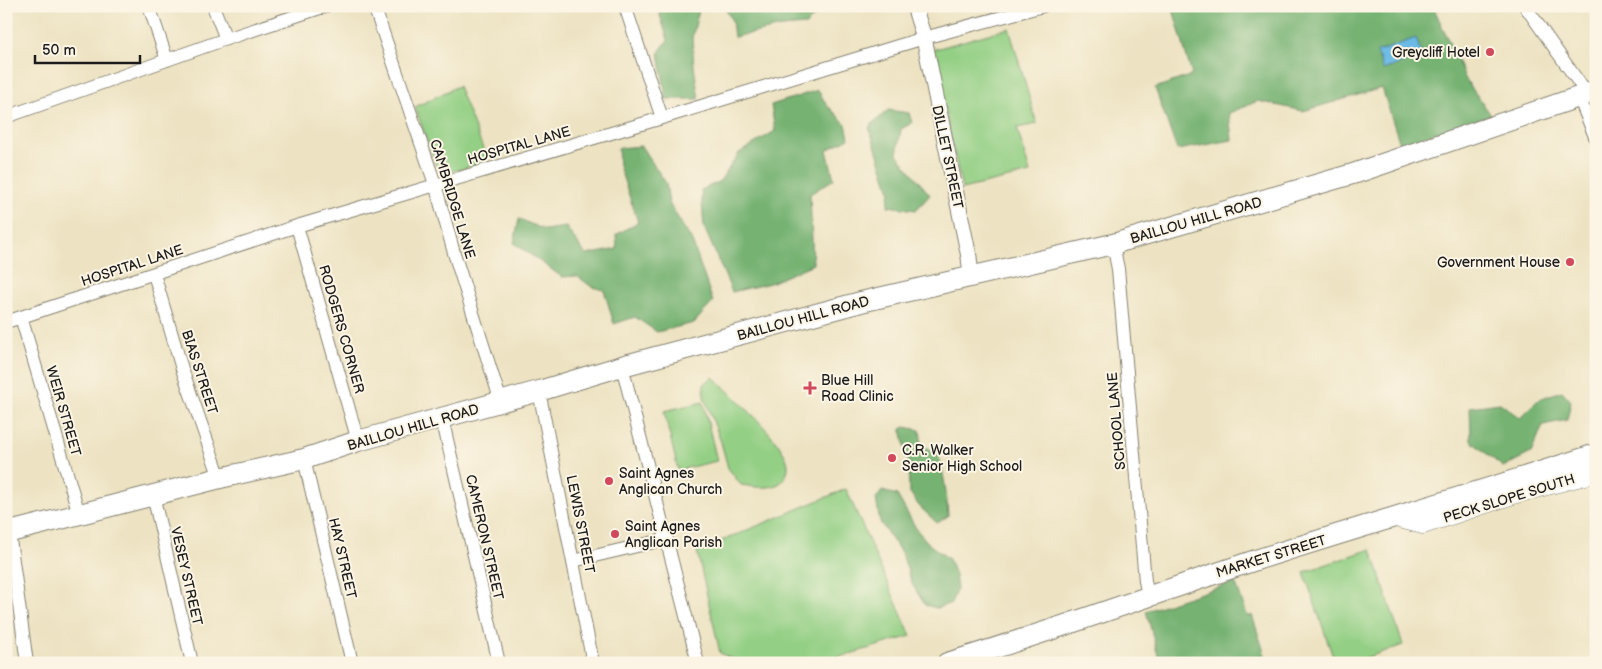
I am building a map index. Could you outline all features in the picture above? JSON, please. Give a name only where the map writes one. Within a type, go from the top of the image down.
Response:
[{"type":"main road","name":"BAILLOU HILL ROAD","points":[[8,533],[220,478],[304,460],[358,441],[540,391],[622,366],[862,302],[1113,244],[1356,173],[1587,94]]},
{"type":"main road","name":"MARKET STREET","points":[[947,663],[1036,636],[1148,596],[1258,560],[1596,454]]},
{"type":"main road","name":"PECK SLOPE SOUTH","points":[[1396,518],[1423,525],[1516,494],[1596,473]]},
{"type":"street","points":[[149,6],[167,60]]},
{"type":"street","points":[[213,6],[226,39]]},
{"type":"street","points":[[6,116],[326,6]]},
{"type":"street","name":"CAMBRIDGE LANE","points":[[374,6],[436,184],[454,253],[501,402]]},
{"type":"street","points":[[625,6],[662,118]]},
{"type":"street","name":"DILLET STREET","points":[[914,6],[924,38],[971,276]]},
{"type":"street","name":"HOSPITAL LANE","points":[[6,322],[297,226],[924,38],[1043,6]]},
{"type":"street","points":[[1526,6],[1587,94],[1596,138]]},
{"type":"street","name":"RODGERS CORNER","points":[[297,226],[358,441]]},
{"type":"street","name":"SCHOOL LANE","points":[[1113,244],[1118,269],[1145,581],[1148,596]]},
{"type":"street","name":"BIAS STREET","points":[[154,274],[182,369],[220,478]]},
{"type":"street","name":"WEIR STREET","points":[[21,317],[79,514]]},
{"type":"street","points":[[622,366],[698,663]]},
{"type":"street","name":"LEWIS STREET","points":[[540,391],[593,663]]},
{"type":"street","name":"CAMERON STREET","points":[[442,418],[499,663]]},
{"type":"street","name":"HAY STREET","points":[[304,460],[352,663]]},
{"type":"street","name":"VESEY STREET","points":[[153,495],[192,663]]},
{"type":"street","points":[[8,533],[28,663]]},
{"type":"street","points":[[573,561],[666,539]]},
{"type":"green space","points":[[657,6],[700,6],[692,38],[699,99],[666,99],[659,52],[668,40]]},
{"type":"green space","points":[[724,6],[814,6],[818,12],[806,25],[782,27],[734,37],[732,21]]},
{"type":"green space","points":[[1172,6],[1433,6],[1466,80],[1491,115],[1400,144],[1382,88],[1303,111],[1258,101],[1229,113],[1232,140],[1177,150],[1155,88],[1192,75]]},
{"type":"green space","points":[[1009,28],[1037,124],[1017,128],[1030,173],[962,189],[932,50]]},
{"type":"green space","points":[[458,86],[488,161],[448,173],[436,166],[415,107]]},
{"type":"green space","points":[[818,90],[826,104],[846,124],[849,138],[827,150],[834,179],[810,194],[813,264],[770,283],[732,292],[704,227],[701,190],[720,181],[739,153],[775,131],[771,105]]},
{"type":"green space","points":[[888,110],[909,113],[912,123],[901,129],[897,154],[930,195],[916,210],[888,206],[890,191],[869,127]]},
{"type":"green space","points":[[641,146],[666,183],[669,203],[692,241],[713,302],[694,323],[657,332],[635,317],[614,324],[604,290],[592,287],[577,276],[562,277],[514,243],[519,219],[545,230],[566,227],[586,255],[617,249],[616,235],[638,222],[619,166],[618,148]]},
{"type":"green space","points":[[713,377],[758,420],[780,446],[786,458],[788,470],[783,480],[778,484],[766,487],[741,485],[728,468],[721,442],[704,397],[704,384]]},
{"type":"green space","points":[[1562,391],[1571,401],[1567,420],[1543,425],[1531,453],[1503,467],[1471,441],[1470,407],[1500,403],[1520,418],[1539,399]]},
{"type":"green space","points":[[703,402],[717,461],[678,470],[664,411]]},
{"type":"green space","points":[[905,427],[920,430],[922,445],[938,454],[945,485],[948,516],[937,523],[919,506],[909,491],[908,460],[901,429]]},
{"type":"green space","points":[[846,489],[911,636],[819,663],[741,663],[720,653],[697,551]]},
{"type":"green space","points":[[882,491],[897,495],[917,530],[930,545],[949,559],[955,575],[957,589],[951,603],[937,608],[925,605],[912,584],[902,554],[880,522],[876,499]]},
{"type":"green space","points":[[1371,549],[1403,645],[1351,663],[1335,663],[1304,572]]},
{"type":"green space","points":[[1235,582],[1248,617],[1252,615],[1265,655],[1243,663],[1160,663],[1146,611]]},
{"type":"water","points":[[1416,38],[1422,56],[1383,70],[1377,52]]},
{"type":"place","name":"Greycliff Hotel","points":[[1490,52]]},
{"type":"place","name":"Government House","points":[[1570,262]]},
{"type":"place","name":"Blue Hill Road Clinic","points":[[810,388]]},
{"type":"place","name":"C.R. Walker Senior High School","points":[[892,458]]},
{"type":"place","name":"Saint Agnes Anglican Church","points":[[609,481]]},
{"type":"place","name":"Saint Agnes Anglican Parish","points":[[615,534]]}]
